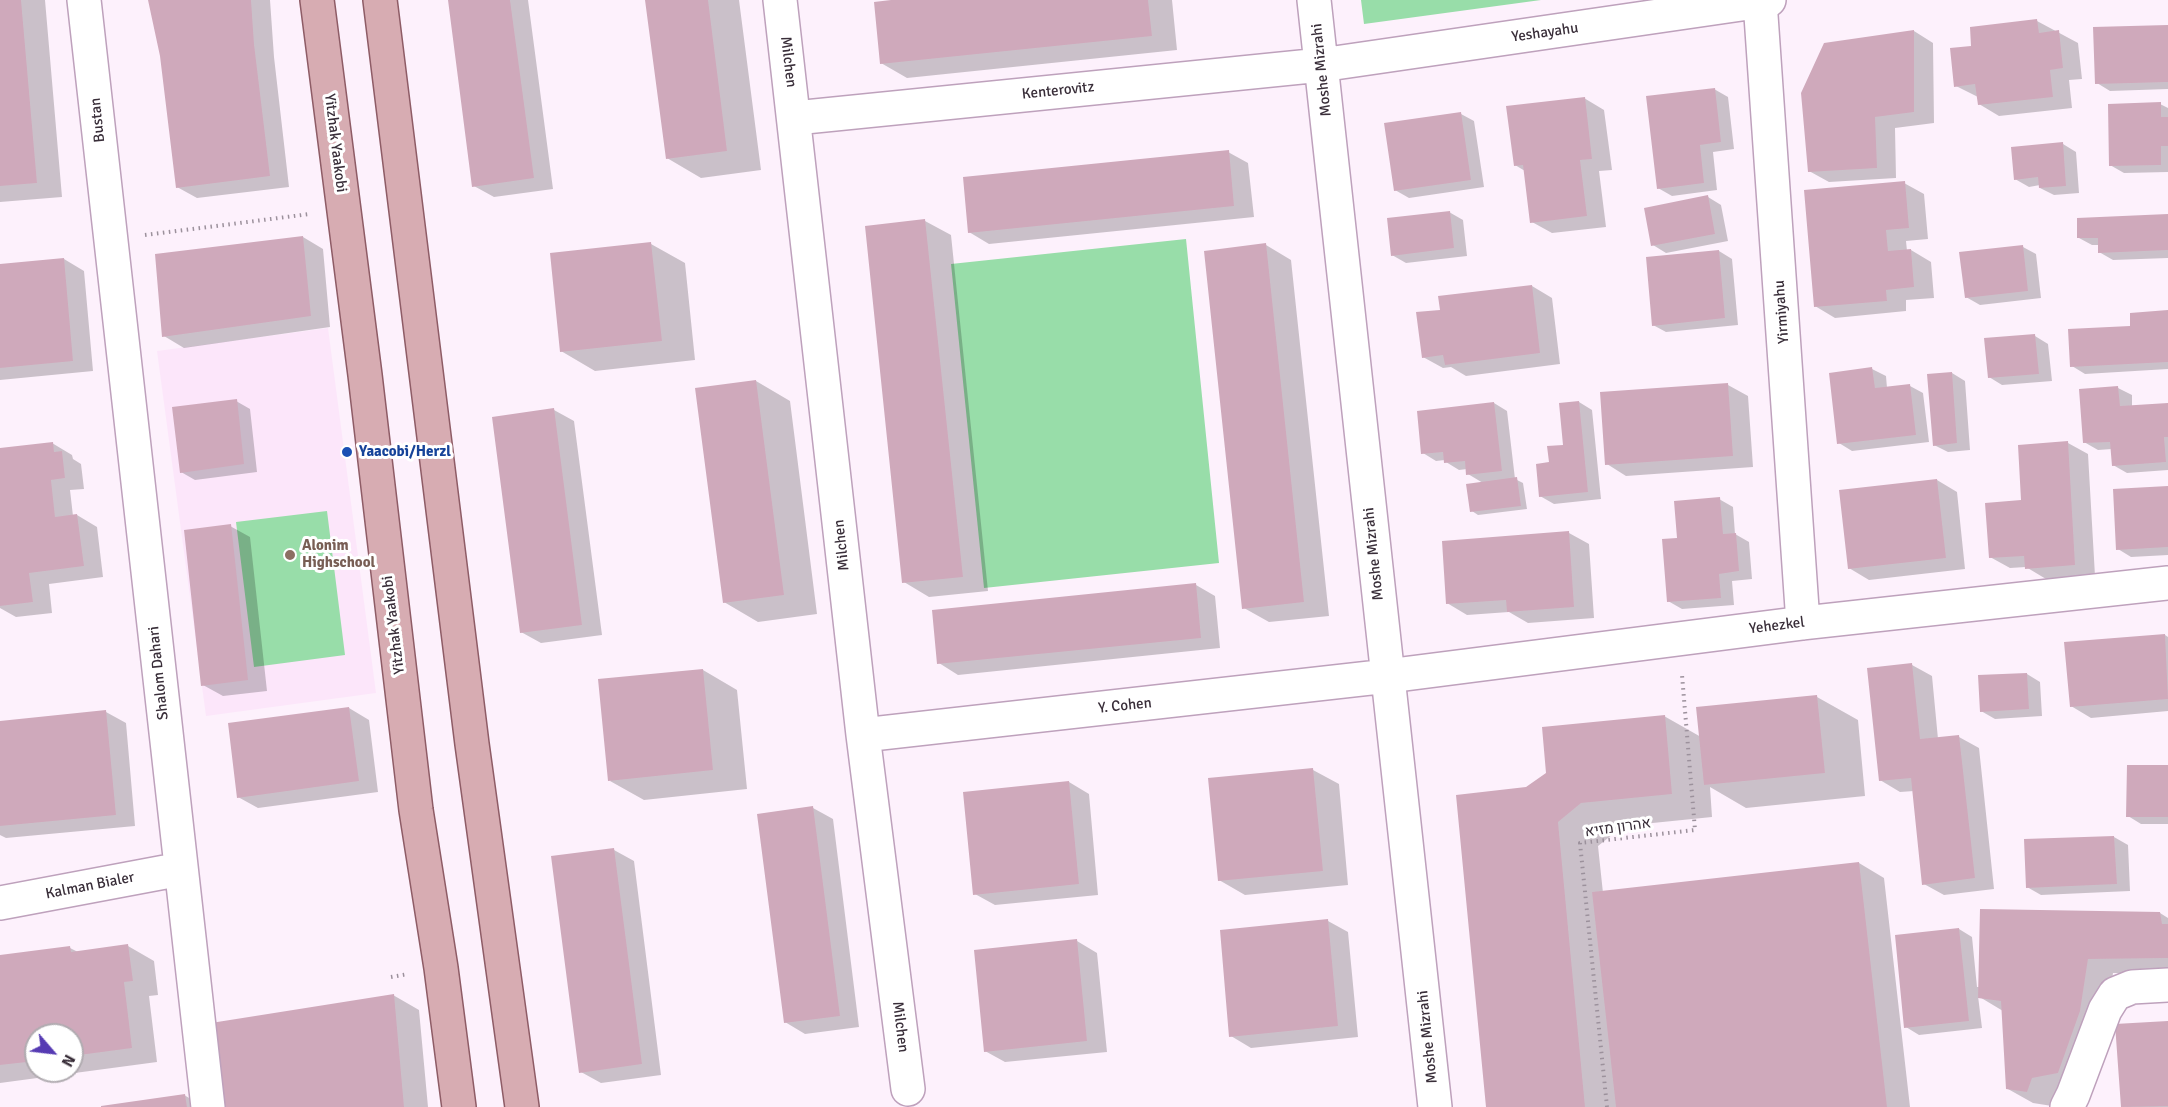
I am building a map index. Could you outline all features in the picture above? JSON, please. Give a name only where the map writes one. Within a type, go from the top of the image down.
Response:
[{"type":"main road","name":"Yitzhak Yaakobi","points":[[317,0],[416,810],[441,968],[459,1107]]},
{"type":"main road","points":[[380,0],[472,744],[522,1107]]},
{"type":"street","name":"Bustan","points":[[84,0],[111,240]]},
{"type":"street","name":"Milchen","points":[[780,0],[863,735],[908,1089]]},
{"type":"street","name":"Moshe Mizrahi","points":[[1314,0],[1435,1107]]},
{"type":"street","name":"Yeshayahu","points":[[1321,65],[1765,1]]},
{"type":"street","name":"Yirmiyahu","points":[[1765,1],[1803,623]]},
{"type":"street","name":"Kenterovitz","points":[[795,118],[1321,65]]},
{"type":"street","name":"Shalom Dahari","points":[[111,240],[208,1107]]},
{"type":"street","name":"Yehezkel","points":[[1388,676],[1803,623],[2168,583]]},
{"type":"street","name":"Y. Cohen","points":[[863,735],[1388,676]]},
{"type":"street","name":"Kalman Bialer","points":[[0,903],[181,869]]},
{"type":"street","points":[[2067,1107],[2105,1010],[2115,994],[2132,987],[2168,985]]},
{"type":"path","points":[[111,240],[343,209]]},
{"type":"path","name":"אהרון מזיא","points":[[1607,1107],[1580,843],[1695,830],[1679,638]]},
{"type":"shaded area","points":[[328,328],[376,693],[206,716],[157,351]]},
{"type":"green space","points":[[1361,0],[1541,0],[1364,24]]},
{"type":"green space","points":[[1186,239],[1219,563],[984,588],[951,264]]},
{"type":"green space","points":[[327,511],[345,655],[254,667],[236,522]]},
{"type":"building","points":[[0,0],[21,0],[37,183],[0,186]]},
{"type":"building","points":[[148,0],[251,0],[270,176],[176,188],[160,56]]},
{"type":"building","points":[[448,0],[510,0],[534,178],[472,187]]},
{"type":"building","points":[[645,0],[708,0],[727,151],[666,159]]},
{"type":"building","points":[[891,0],[1148,0],[1152,36],[880,64],[874,2]]},
{"type":"building","points":[[2037,19],[2039,33],[2059,30],[2063,68],[2050,70],[2053,97],[1978,105],[1975,84],[1954,87],[1950,48],[1971,46],[1970,27]]},
{"type":"building","points":[[2168,25],[2168,82],[2095,84],[2093,27]]},
{"type":"building","points":[[1914,30],[1914,112],[1875,117],[1877,168],[1808,172],[1801,93],[1824,43]]},
{"type":"building","points":[[1715,88],[1721,142],[1700,145],[1704,183],[1657,189],[1646,96]]},
{"type":"building","points":[[1585,97],[1592,159],[1580,160],[1587,216],[1530,223],[1523,165],[1514,166],[1506,106]]},
{"type":"building","points":[[2161,102],[2161,117],[2168,117],[2168,146],[2161,146],[2161,165],[2109,166],[2108,104]]},
{"type":"building","points":[[1461,112],[1471,180],[1394,191],[1384,123]]},
{"type":"building","points":[[2063,142],[2066,186],[2039,188],[2038,177],[2014,180],[2011,147]]},
{"type":"building","points":[[1229,150],[1234,206],[968,233],[963,177]]},
{"type":"building","points":[[1905,181],[1909,228],[1886,230],[1888,251],[1911,249],[1914,287],[1886,290],[1887,301],[1814,307],[1804,190]]},
{"type":"building","points":[[1708,195],[1715,234],[1651,246],[1644,208]]},
{"type":"building","points":[[1450,211],[1454,248],[1391,256],[1387,218]]},
{"type":"building","points":[[2168,214],[2168,250],[2098,253],[2098,238],[2077,238],[2077,218]]},
{"type":"building","points":[[925,219],[963,577],[902,583],[865,226]]},
{"type":"building","points":[[303,236],[311,316],[162,337],[155,254]]},
{"type":"building","points":[[651,242],[662,341],[560,352],[550,253]]},
{"type":"building","points":[[1266,243],[1304,602],[1242,609],[1204,251]]},
{"type":"building","points":[[2023,245],[2028,291],[1965,298],[1959,252]]},
{"type":"building","points":[[1719,250],[1725,318],[1652,326],[1646,257]]},
{"type":"building","points":[[64,258],[73,361],[0,368],[0,264]]},
{"type":"building","points":[[1532,285],[1540,353],[1445,365],[1443,355],[1422,358],[1416,312],[1440,310],[1438,296]]},
{"type":"building","points":[[2168,310],[2168,362],[2070,367],[2068,329],[2130,326],[2130,313]]},
{"type":"building","points":[[2035,334],[2039,374],[1988,378],[1984,338]]},
{"type":"building","points":[[1872,367],[1875,388],[1910,384],[1916,435],[1837,444],[1829,373]]},
{"type":"building","points":[[1952,372],[1957,443],[1933,446],[1927,374]]},
{"type":"building","points":[[756,380],[784,595],[723,603],[695,388]]},
{"type":"building","points":[[1728,383],[1733,456],[1605,465],[1600,392]]},
{"type":"building","points":[[2118,386],[2120,406],[2168,403],[2168,437],[2164,437],[2166,462],[2112,466],[2110,442],[2083,443],[2079,389]]},
{"type":"building","points":[[237,399],[244,464],[180,473],[172,407]]},
{"type":"building","points":[[1579,401],[1588,492],[1539,497],[1536,464],[1549,462],[1547,446],[1563,445],[1559,403]]},
{"type":"building","points":[[1494,402],[1502,471],[1466,475],[1465,461],[1444,463],[1443,452],[1421,454],[1417,411]]},
{"type":"building","points":[[554,408],[582,625],[520,633],[492,417]]},
{"type":"building","points":[[2068,441],[2075,565],[2025,569],[2024,556],[1989,558],[1985,503],[2021,500],[2018,445]]},
{"type":"building","points":[[53,442],[54,452],[62,451],[65,478],[51,480],[55,517],[77,514],[84,566],[29,573],[33,602],[0,606],[0,448]]},
{"type":"building","points":[[1517,477],[1521,506],[1470,512],[1466,484]]},
{"type":"building","points":[[1937,479],[1946,558],[1848,569],[1839,490]]},
{"type":"building","points":[[2168,486],[2168,547],[2116,550],[2113,489]]},
{"type":"building","points":[[1720,497],[1723,534],[1736,533],[1739,571],[1719,574],[1721,598],[1667,602],[1662,539],[1677,538],[1674,501]]},
{"type":"building","points":[[231,524],[248,680],[201,686],[184,530]]},
{"type":"building","points":[[1569,531],[1574,607],[1507,612],[1506,600],[1446,604],[1442,541]]},
{"type":"building","points":[[1196,583],[1201,638],[937,664],[932,610]]},
{"type":"building","points":[[2165,634],[2168,699],[2070,707],[2064,642]]},
{"type":"building","points":[[1912,663],[1920,739],[1959,735],[1975,878],[1922,885],[1911,778],[1879,781],[1867,668]]},
{"type":"building","points":[[703,669],[713,770],[608,781],[598,679]]},
{"type":"building","points":[[2027,673],[2029,709],[1980,712],[1978,675]]},
{"type":"building","points":[[1817,695],[1825,773],[1704,785],[1696,707]]},
{"type":"building","points":[[349,707],[359,781],[237,798],[228,723]]},
{"type":"building","points":[[106,710],[116,815],[0,826],[0,721]]},
{"type":"building","points":[[1665,715],[1672,794],[1581,803],[1558,822],[1585,1107],[1486,1107],[1456,795],[1526,787],[1546,773],[1542,727]]},
{"type":"building","points":[[2127,765],[2168,765],[2168,817],[2126,817]]},
{"type":"building","points":[[1313,768],[1323,871],[1218,881],[1208,778]]},
{"type":"building","points":[[1069,781],[1079,884],[973,895],[963,792]]},
{"type":"building","points":[[813,806],[840,1016],[784,1023],[757,814]]},
{"type":"building","points":[[2114,836],[2117,884],[2026,888],[2024,839]]},
{"type":"building","points":[[614,848],[642,1064],[579,1073],[551,856]]},
{"type":"building","points":[[1859,862],[1887,1107],[1616,1107],[1592,892]]},
{"type":"building","points":[[1980,909],[2160,912],[2162,924],[2168,924],[2168,958],[2088,959],[2080,1011],[2058,1073],[2032,1078],[2027,1092],[2006,1089],[2001,1001],[1978,998]]},
{"type":"building","points":[[1328,919],[1338,1026],[1229,1037],[1220,930]]},
{"type":"building","points":[[1959,928],[1969,1021],[1904,1028],[1895,935]]},
{"type":"building","points":[[1077,939],[1087,1041],[984,1052],[974,950]]},
{"type":"building","points":[[128,944],[133,981],[124,982],[132,1048],[84,1054],[84,1023],[24,1023],[24,1062],[0,1065],[0,955],[70,946],[71,952]]},
{"type":"building","points":[[394,994],[404,1107],[221,1107],[211,1023]]},
{"type":"building","points":[[2168,1021],[2168,1106],[2121,1107],[2115,1024]]},
{"type":"building","points":[[185,1094],[187,1107],[101,1107],[101,1106]]},
{"type":"place","name":"Yaacobi/Herzl","points":[[347,452]]},
{"type":"place","name":"Alonim Highschool","points":[[290,555]]}]
